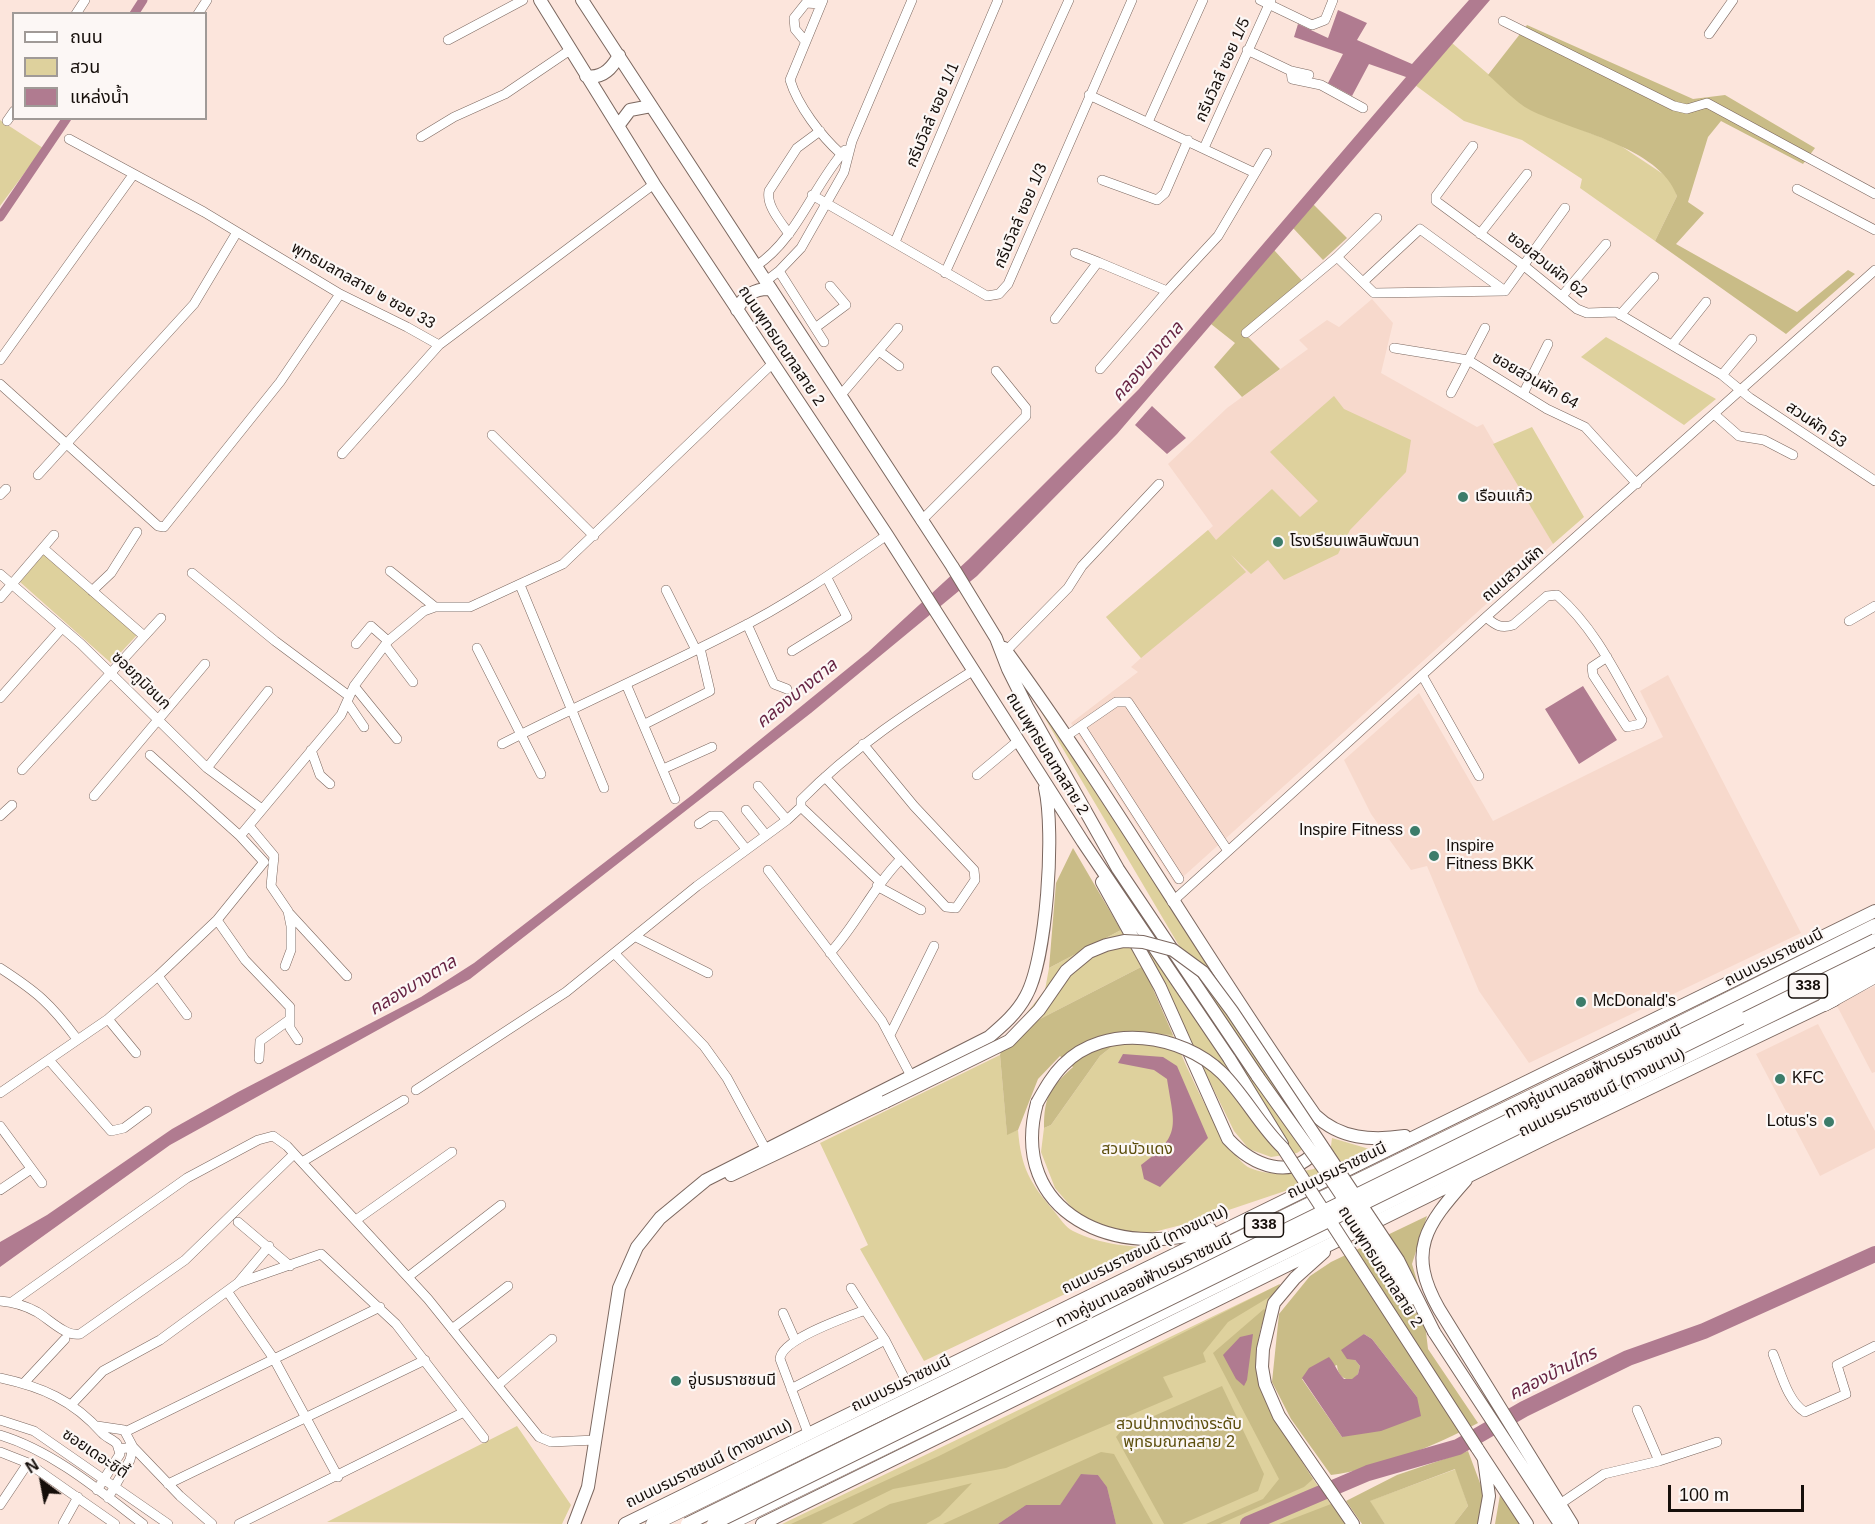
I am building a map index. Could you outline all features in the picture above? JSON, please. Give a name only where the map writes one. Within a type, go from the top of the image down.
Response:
[{"type":"highway","name":"ถนนบรมราชชนนี","points":[[652,1524],[1621,1053],[1875,926]]},
{"type":"highway","name":"338","points":[[728,1524],[1875,964]]},
{"type":"highway","points":[[1826,1004],[1875,977]]},
{"type":"main road","name":"ถนนพุทธมณฑลสาย 2","points":[[540,0],[654,184],[923,589],[1083,842],[1277,1134],[1283,1148],[1527,1524]]},
{"type":"main road","name":"ถนนพุทธมณฑลสาย 2","points":[[582,0],[952,566],[996,638],[1027,707],[1112,860],[1258,1077],[1320,1163],[1560,1524]]},
{"type":"main road","points":[[586,76],[595,77],[605,73],[619,55]]},
{"type":"main road","points":[[618,126],[630,110],[651,106]]},
{"type":"main road","points":[[737,310],[741,302],[768,285]]},
{"type":"main road","points":[[996,638],[1068,735],[1172,902],[1315,1115],[1321,1128],[1318,1149],[1304,1162],[1280,1169],[1258,1163],[1242,1154],[1228,1139],[1160,987],[1117,912],[1083,842]]},
{"type":"main road","points":[[574,1524],[588,1487],[616,1303],[624,1273],[637,1247],[660,1218],[706,1180],[989,1037],[1014,1014],[1033,981],[1038,959],[1050,854],[1050,826],[1043,778]]},
{"type":"main road","name":"ถนนบรมราชชนนี (ทางขนาน)","points":[[625,1524],[1875,911]]},
{"type":"main road","name":"ทางคู่ขนานลอยฟ้าบรมราชชนนี","points":[[687,1524],[1875,940]]},
{"type":"main road","points":[[706,1180],[724,1178],[746,1169],[1009,1041],[1039,1010],[1066,971],[1089,952],[1124,941],[1143,942],[1173,950],[1203,972],[1232,1011],[1398,1260],[1434,1332]]},
{"type":"main road","name":"ทางคู่ขนานลอยฟ้าบรมราชชนนี","points":[[714,1524],[1875,954]]},
{"type":"main road","name":"ถนนบรมราชชนนี (ทางขนาน)","points":[[762,1524],[1471,1175],[1826,1004]]},
{"type":"main road","points":[[1264,1209],[1198,1233],[1168,1240],[1144,1241],[1095,1231],[1065,1211],[1042,1180],[1032,1143],[1032,1121],[1037,1103],[1048,1083],[1064,1064],[1093,1045],[1114,1038],[1160,1041],[1184,1048],[1222,1073],[1283,1148]]},
{"type":"main road","points":[[1315,1115],[1338,1131],[1364,1139],[1420,1133]]},
{"type":"main road","points":[[1471,1175],[1432,1220],[1424,1243],[1423,1269],[1431,1295],[1572,1524]]},
{"type":"main road","points":[[1337,1241],[1295,1278],[1274,1303],[1263,1349],[1262,1367],[1272,1401],[1344,1514],[1353,1524]]},
{"type":"main road","points":[[1480,1453],[1489,1496],[1484,1524]]},
{"type":"street","points":[[768,285],[801,248],[844,172],[852,141],[912,0]]},
{"type":"street","name":"กรีนวิลล์ ซอย 1/1","points":[[895,242],[998,0]]},
{"type":"street","points":[[945,273],[1069,0]]},
{"type":"street","name":"กรีนวิลล์ ซอย 1/3","points":[[812,195],[945,273],[987,296],[995,296],[1005,288],[1132,0]]},
{"type":"street","points":[[1148,122],[1203,0]]},
{"type":"street","points":[[1267,1],[1312,25],[1325,20],[1333,0]]},
{"type":"street","points":[[1709,34],[1733,0]]},
{"type":"street","points":[[448,40],[519,1]]},
{"type":"street","name":"กรีนวิลล์ ซอย 1/5","points":[[1204,148],[1267,1]]},
{"type":"street","points":[[806,41],[795,29],[794,18],[806,3],[822,2],[806,41],[790,80],[793,90],[820,131],[841,154]]},
{"type":"street","points":[[1503,21],[1674,106],[1687,109],[1707,103],[1875,194]]},
{"type":"street","points":[[421,137],[454,117],[505,94],[570,50]]},
{"type":"street","points":[[1247,50],[1291,71],[1308,75]]},
{"type":"street","points":[[1291,71],[1292,79],[1321,85],[1363,108]]},
{"type":"street","points":[[1089,95],[1256,173]]},
{"type":"street","points":[[7,121],[12,114]]},
{"type":"street","points":[[789,234],[767,198],[769,191],[797,148],[820,131]]},
{"type":"street","name":"พุทธมลฑลสาย ๒ ซอย 33","points":[[69,139],[237,232],[340,294],[439,345],[654,184]]},
{"type":"street","points":[[1102,180],[1157,200],[1165,193],[1188,140]]},
{"type":"street","points":[[756,266],[768,258],[789,234],[812,195],[852,141]]},
{"type":"street","name":"ซอยสวนผัก 62","points":[[1473,146],[1436,196],[1437,201],[1524,265],[1580,311],[1610,311],[1620,315],[1722,375],[1742,391]]},
{"type":"street","points":[[1100,369],[1218,236],[1266,153]]},
{"type":"street","points":[[1480,234],[1527,174]]},
{"type":"street","points":[[0,360],[133,175]]},
{"type":"street","points":[[1797,189],[1875,230]]},
{"type":"street","points":[[1505,291],[1565,208]]},
{"type":"street","points":[[1246,333],[1337,257],[1377,218]]},
{"type":"street","points":[[1363,282],[1420,229],[1505,291]]},
{"type":"street","points":[[38,475],[194,304],[237,232]]},
{"type":"street","points":[[1562,296],[1606,244]]},
{"type":"street","points":[[1075,253],[1167,291]]},
{"type":"street","points":[[1337,257],[1374,293],[1505,291]]},
{"type":"street","points":[[1055,319],[1098,262]]},
{"type":"street","name":"ถนนสวนผัก","points":[[1172,902],[1486,617],[1875,270]]},
{"type":"street","points":[[779,272],[824,342]]},
{"type":"street","points":[[1620,315],[1654,277]]},
{"type":"street","points":[[815,328],[846,305],[830,286]]},
{"type":"street","points":[[0,384],[158,526],[164,527],[280,382],[340,294]]},
{"type":"street","points":[[1672,345],[1706,302]]},
{"type":"street","points":[[840,396],[898,328]]},
{"type":"street","points":[[1451,393],[1485,328]]},
{"type":"street","points":[[1722,375],[1752,339]]},
{"type":"street","points":[[342,454],[439,345]]},
{"type":"street","points":[[1524,394],[1548,345]]},
{"type":"street","name":"ซอยสวนผัก 64","points":[[1394,348],[1468,360],[1585,427],[1637,484]]},
{"type":"street","points":[[879,351],[899,366]]},
{"type":"street","points":[[240,836],[341,715],[354,686],[387,643],[417,615],[435,607],[470,607],[563,564],[772,364]]},
{"type":"street","points":[[921,521],[1026,416],[1026,408],[996,371]]},
{"type":"street","name":"สวนผัก 53","points":[[1742,391],[1815,443],[1875,481]]},
{"type":"street","points":[[1714,414],[1739,436],[1764,440],[1793,455]]},
{"type":"street","points":[[492,435],[594,536]]},
{"type":"street","points":[[1006,651],[1068,588],[1082,566],[1159,484]]},
{"type":"street","points":[[92,591],[111,573],[136,532]]},
{"type":"street","points":[[0,598],[54,535]]},
{"type":"street","points":[[502,744],[747,624],[827,578],[887,535]]},
{"type":"street","points":[[43,548],[143,636]]},
{"type":"street","points":[[390,571],[435,607]]},
{"type":"street","points":[[192,573],[348,699],[364,727]]},
{"type":"street","name":"ซอยภูมิชนก","points":[[0,574],[110,672],[207,768],[261,809]]},
{"type":"street","points":[[792,651],[847,617],[827,578]]},
{"type":"street","points":[[520,585],[604,788]]},
{"type":"street","points":[[645,724],[710,691],[698,649],[666,590]]},
{"type":"street","points":[[1486,617],[1495,625],[1507,627],[1513,625],[1547,596],[1557,595],[1576,613],[1606,657],[1642,720],[1640,724],[1627,727],[1593,675],[1592,667],[1606,657]]},
{"type":"street","points":[[1849,621],[1875,606]]},
{"type":"street","points":[[22,770],[161,618]]},
{"type":"street","points":[[747,624],[774,684],[787,689]]},
{"type":"street","points":[[356,644],[371,627],[387,643],[413,682]]},
{"type":"street","points":[[0,698],[62,628]]},
{"type":"street","points":[[477,648],[541,774]]},
{"type":"street","points":[[94,796],[205,664]]},
{"type":"street","points":[[921,910],[878,884],[801,807],[801,800],[863,744],[914,707],[974,670]]},
{"type":"street","points":[[1422,675],[1479,776]]},
{"type":"street","points":[[626,684],[675,799]]},
{"type":"street","points":[[354,686],[397,739]]},
{"type":"street","points":[[207,768],[268,691]]},
{"type":"street","points":[[1068,735],[1116,702],[1128,702],[1228,852]]},
{"type":"street","points":[[1081,727],[1179,879]]},
{"type":"street","points":[[977,775],[1019,740]]},
{"type":"street","points":[[825,777],[951,909],[956,908],[976,874],[914,806],[863,744]]},
{"type":"street","points":[[663,769],[712,747]]},
{"type":"street","points":[[311,750],[320,775],[330,784]]},
{"type":"street","points":[[0,1093],[108,1018],[158,976],[217,920],[264,862],[240,836],[150,755]]},
{"type":"street","points":[[758,786],[787,820]]},
{"type":"street","points":[[0,816],[12,804]]},
{"type":"street","points":[[416,1090],[540,1010],[615,954],[801,807]]},
{"type":"street","points":[[746,810],[766,835]]},
{"type":"street","points":[[699,824],[711,816],[720,816],[746,849]]},
{"type":"street","points":[[249,826],[274,856],[271,886],[288,911],[347,976]]},
{"type":"street","points":[[830,953],[848,933],[878,884],[901,859]]},
{"type":"street","points":[[768,870],[890,1035],[911,1076]]},
{"type":"street","points":[[285,966],[292,940],[288,911]]},
{"type":"street","points":[[217,920],[245,960],[290,1007],[289,1020],[298,1040]]},
{"type":"street","points":[[636,937],[708,973]]},
{"type":"street","points":[[890,1035],[934,946]]},
{"type":"street","points":[[615,954],[704,1046],[727,1078],[766,1150]]},
{"type":"street","points":[[0,968],[35,991],[52,1006],[77,1039]]},
{"type":"street","points":[[158,976],[187,1015]]},
{"type":"street","points":[[108,1018],[136,1053]]},
{"type":"street","points":[[259,1059],[260,1041],[289,1020]]},
{"type":"street","points":[[49,1060],[111,1131],[124,1128],[147,1111]]},
{"type":"street","points":[[302,1162],[404,1100]]},
{"type":"street","points":[[0,1126],[42,1183]]},
{"type":"street","points":[[12,1302],[186,1178],[258,1140],[273,1136],[302,1162],[408,1277],[539,1437],[551,1442],[596,1440]]},
{"type":"street","points":[[356,1221],[452,1152]]},
{"type":"street","points":[[0,1301],[12,1302],[36,1311],[71,1333],[80,1334],[184,1260],[294,1154]]},
{"type":"street","points":[[0,1190],[32,1169]]},
{"type":"street","points":[[408,1277],[501,1205]]},
{"type":"street","points":[[238,1222],[290,1266]]},
{"type":"street","points":[[71,1405],[103,1371],[160,1340],[238,1283],[269,1246]]},
{"type":"street","points":[[238,1283],[318,1254],[327,1256],[380,1307],[425,1360],[484,1438]]},
{"type":"street","points":[[452,1329],[508,1286]]},
{"type":"street","points":[[851,1288],[885,1340],[908,1385]]},
{"type":"street","points":[[227,1291],[274,1359],[338,1477]]},
{"type":"street","points":[[126,1432],[380,1307]]},
{"type":"street","points":[[808,1433],[780,1355],[795,1340],[866,1310]]},
{"type":"street","points":[[783,1313],[795,1340]]},
{"type":"street","points":[[24,1383],[65,1339]]},
{"type":"street","points":[[498,1385],[552,1339]]},
{"type":"street","points":[[791,1389],[885,1340]]},
{"type":"street","points":[[1773,1354],[1793,1400],[1798,1408],[1805,1412],[1846,1394],[1837,1365],[1875,1346]]},
{"type":"street","points":[[168,1484],[307,1419],[425,1360]]},
{"type":"street","points":[[0,1378],[45,1389],[98,1426],[120,1449],[120,1454],[97,1490]]},
{"type":"street","points":[[1637,1410],[1659,1461]]},
{"type":"street","points":[[239,1524],[338,1477],[464,1412]]},
{"type":"street","name":"ซอยเดอะซิตี้","points":[[0,1420],[34,1431],[105,1478],[168,1524]]},
{"type":"street","points":[[98,1426],[111,1426],[126,1432],[133,1447],[168,1484],[212,1524]]},
{"type":"street","name":"ซอยเดอะซิตี้","points":[[0,1435],[26,1443],[144,1524]]},
{"type":"street","points":[[1560,1504],[1604,1474],[1659,1461],[1717,1442]]},
{"type":"street","points":[[120,1449],[133,1447]]},
{"type":"street","points":[[108,1498],[130,1460],[133,1447]]},
{"type":"street","points":[[0,1452],[28,1463],[115,1524]]},
{"type":"street","points":[[0,1505],[28,1463]]},
{"type":"street","points":[[63,1524],[78,1497]]},
{"type":"shaded area","name":"โรงเรียนเพลินพัฒนา","points":[[1372,299],[1393,323],[1381,373],[1477,427],[1483,424],[1553,544],[1175,884],[1071,723],[1138,672],[1131,667],[1141,658],[1106,617],[1213,526],[1168,464],[1227,408],[1308,349],[1299,340],[1327,320],[1339,327]]},
{"type":"shaded area","points":[[1668,675],[1801,933],[1529,1063],[1479,991],[1427,866],[1411,870],[1371,814],[1344,760],[1419,693],[1493,821],[1663,737],[1640,691]]},
{"type":"shaded area","points":[[1875,986],[1875,1072],[1872,1073],[1836,1004]]},
{"type":"shaded area","points":[[1818,1024],[1875,1131],[1875,1148],[1820,1176],[1756,1054]]},
{"type":"green space","points":[[1527,25],[1693,99],[1725,95],[1815,148],[1803,164],[1721,121],[1708,137],[1688,202],[1704,213],[1676,244],[1797,312],[1848,270],[1855,274],[1786,334],[1655,241],[1677,196],[1668,179],[1653,165],[1613,142],[1524,107],[1488,75]]},
{"type":"green space","points":[[1452,43],[1529,109],[1618,144],[1672,180],[1677,196],[1655,241],[1580,188],[1582,179],[1522,140],[1464,121],[1415,85]]},
{"type":"green space","points":[[0,120],[43,148],[0,206]]},
{"type":"green space","points":[[1313,204],[1347,238],[1323,260],[1293,228]]},
{"type":"green space","points":[[1274,250],[1306,285],[1248,337],[1280,369],[1242,397],[1214,367],[1235,343],[1211,324]]},
{"type":"green space","points":[[1606,337],[1716,399],[1684,425],[1581,357]]},
{"type":"green space","points":[[1334,396],[1344,409],[1411,440],[1406,472],[1350,530],[1338,554],[1284,580],[1268,560],[1251,574],[1231,555],[1246,572],[1141,658],[1106,617],[1208,530],[1216,540],[1272,489],[1300,517],[1318,501],[1270,452]]},
{"type":"green space","points":[[1532,427],[1584,517],[1553,544],[1493,444]]},
{"type":"green space","points":[[44,554],[137,635],[111,663],[20,582]]},
{"type":"green space","points":[[1044,708],[1184,929],[1313,1126],[1303,1149],[1297,1153],[1271,1157],[1249,1149],[1234,1131],[1144,948],[1158,938],[1254,1081],[1191,966],[1040,710]]},
{"type":"green space","points":[[1073,848],[1121,930],[1049,968],[1056,883]]},
{"type":"green space","points":[[1121,930],[1143,966],[1009,1035],[1045,990],[1049,968]]},
{"type":"green space","points":[[1143,966],[1173,1035],[1129,1033],[1100,1056],[1051,1125],[1044,1128],[1045,1108],[1050,1093],[1073,1067],[1060,1056],[1038,1079],[1018,1130],[1007,1135],[1000,1055],[1005,1037]]},
{"type":"green space","name":"สวนบัวแดง","points":[[1129,1033],[1173,1035],[1218,1128],[1240,1160],[1250,1168],[1266,1173],[1290,1173],[1314,1169],[1331,1146],[1332,1138],[1376,1151],[1291,1189],[1193,1222],[1142,1235],[1110,1231],[1079,1216],[1055,1188],[1041,1152],[1044,1128],[1051,1125],[1100,1056]]},
{"type":"green space","points":[[1000,1055],[1007,1134],[1018,1130],[1024,1165],[1028,1174],[1063,1222],[1073,1231],[1094,1239],[1128,1246],[1162,1248],[924,1361],[860,1249],[868,1245],[820,1143]]},
{"type":"green space","points":[[1427,1216],[1412,1264],[1422,1298],[1428,1349],[1478,1423],[1444,1440],[1387,1462],[1331,1475],[1291,1419],[1272,1382],[1279,1314],[1310,1276],[1331,1262]],"holes":[[[1364,1334],[1372,1339],[1417,1397],[1342,1437],[1302,1379],[1337,1365],[1341,1376],[1352,1380],[1358,1374],[1360,1366],[1355,1360]]]},
{"type":"green space","name":"สวนป่าทางต่างระดับ พุทธมณฑลสาย 2","points":[[1280,1284],[1261,1323],[1257,1372],[1261,1392],[1313,1479],[1345,1524],[782,1524]]},
{"type":"green space","points":[[1280,1284],[1276,1293],[1228,1322],[1203,1353],[1206,1362],[1163,1377],[1173,1397],[1006,1468],[893,1489],[821,1524],[791,1524],[939,1456]]},
{"type":"green space","points":[[1264,1309],[1267,1312],[1259,1335],[1257,1358],[1260,1379],[1276,1420],[1313,1479],[1304,1487],[1220,1524],[1206,1524],[1263,1499],[1279,1479],[1213,1353]]},
{"type":"green space","points":[[1222,1386],[1264,1474],[1258,1491],[1182,1524],[1164,1524],[1116,1437],[1122,1430]]},
{"type":"green space","points":[[517,1426],[571,1505],[562,1524],[327,1522]]},
{"type":"green space","points":[[1468,1451],[1486,1499],[1480,1524],[1454,1524],[1468,1506],[1455,1469],[1370,1501],[1385,1524],[1362,1524],[1346,1501],[1397,1475]]},
{"type":"green space","points":[[1101,1452],[1114,1454],[1153,1524],[1116,1524],[1107,1487],[1098,1475],[1082,1474],[1060,1505],[1026,1505],[998,1524],[943,1524]]},
{"type":"green space","points":[[1456,1469],[1468,1506],[1454,1524],[1385,1524],[1369,1501]]},
{"type":"green space","points":[[972,1483],[940,1516],[926,1524],[852,1524],[890,1504]]},
{"type":"green space","points":[[1500,1495],[1520,1524],[1495,1524]]},
{"type":"green space","points":[[1331,1504],[1345,1524],[1279,1524]]},
{"type":"water","points":[[1469,0],[1490,0],[1117,434],[977,576],[811,713],[470,979],[170,1145],[0,1267],[0,1242],[47,1215],[172,1129],[421,997],[474,963],[692,795],[868,652],[969,559],[1139,389],[1406,77],[1369,64],[1352,96],[1328,83],[1343,54],[1294,37],[1298,24],[1328,38],[1338,10],[1367,23],[1357,40],[1412,64]]},
{"type":"water","points":[[1152,406],[1186,438],[1167,454],[1135,425]]},
{"type":"water","points":[[1583,686],[1617,740],[1579,764],[1545,709]]},
{"type":"water","points":[[1123,1054],[1163,1057],[1177,1066],[1208,1138],[1160,1187],[1144,1179],[1141,1165],[1154,1155],[1170,1137],[1173,1119],[1167,1079],[1154,1070],[1118,1063]]},
{"type":"water","points":[[1253,1334],[1247,1380],[1244,1386],[1236,1379],[1223,1355],[1240,1337]]},
{"type":"water","points":[[1364,1334],[1372,1339],[1417,1397],[1421,1416],[1381,1431],[1342,1437],[1302,1378],[1309,1368],[1329,1357],[1344,1379],[1352,1379],[1358,1374],[1360,1366],[1355,1360],[1347,1359],[1341,1350]]},
{"type":"water","points":[[1081,1474],[1098,1475],[1107,1487],[1116,1524],[998,1524],[1026,1505],[1060,1505]]},
{"type":"waterway","points":[[135,12],[143,0]]},
{"type":"waterway","points":[[0,217],[66,120]]},
{"type":"waterway","name":"คลองบ้านไทร","points":[[1248,1524],[1368,1473],[1458,1447],[1524,1409],[1628,1358],[1704,1331],[1875,1254]]},
{"type":"place","name":"เรือนแก้ว","points":[[1463,497]]},
{"type":"place","name":"โรงเรียนเพลินพัฒนา","points":[[1278,542]]},
{"type":"place","name":"Inspire Fitness","points":[[1415,831]]},
{"type":"place","name":"Inspire Fitness BKK","points":[[1434,856]]},
{"type":"place","name":"McDonald's","points":[[1581,1002]]},
{"type":"place","name":"KFC","points":[[1780,1079]]},
{"type":"place","name":"Lotus's","points":[[1829,1122]]},
{"type":"place","name":"อู่บรมราชชนนี","points":[[676,1381]]},
{"type":"water label","name":"คลองบางตาล","points":[[1148,362]]},
{"type":"water label","name":"คลองบางตาล","points":[[797,694]]},
{"type":"water label","name":"คลองบางตาล","points":[[413,986]]}]
